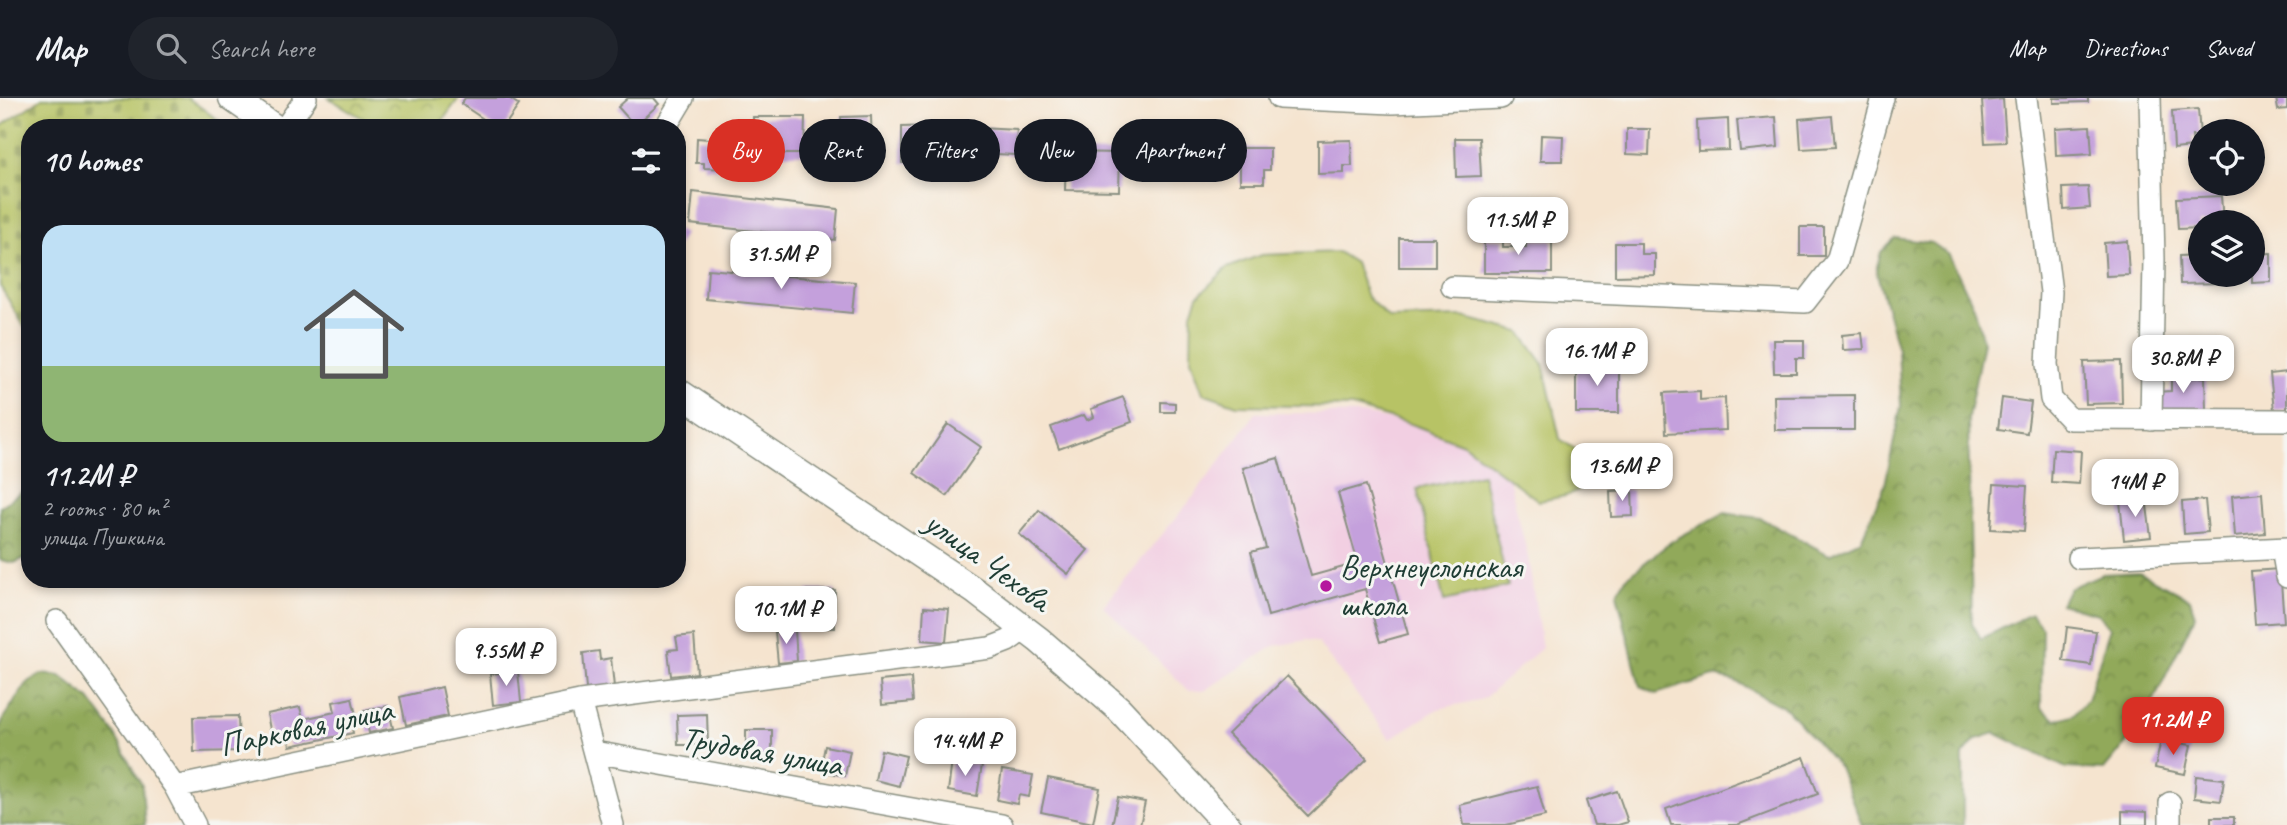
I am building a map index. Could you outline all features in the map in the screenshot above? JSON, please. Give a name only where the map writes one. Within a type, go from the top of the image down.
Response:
[{"type":"street","points":[[232,98],[262,119]]},
{"type":"street","points":[[291,119],[306,98]]},
{"type":"street","points":[[670,119],[683,98]]},
{"type":"street","points":[[1279,98],[1392,103],[1501,98]]},
{"type":"street","points":[[1452,287],[1805,302],[1838,261],[1883,98]]},
{"type":"street","points":[[2026,98],[2051,292],[2047,364],[2051,400],[2070,419],[2287,420]]},
{"type":"street","points":[[2150,98],[2154,259],[2151,420]]},
{"type":"street","name":"улица Чехова","points":[[686,397],[975,591],[1025,629],[1119,709],[1227,825]]},
{"type":"street","points":[[2080,558],[2285,548],[2287,577]]},
{"type":"street","points":[[57,621],[175,787],[195,825]]},
{"type":"street","name":"Парковая улица","points":[[175,787],[580,701],[990,648],[1008,641],[1025,629]]},
{"type":"street","points":[[580,701],[613,825]]},
{"type":"street","name":"Трудовая улица","points":[[594,752],[977,823],[1002,825]]},
{"type":"street","points":[[2170,803],[2170,825]]},
{"type":"shaded area","name":"Верхнеуслонская школа","points":[[1256,413],[1362,414],[1471,436],[1507,471],[1528,557],[1542,648],[1483,699],[1438,709],[1390,739],[1318,643],[1307,640],[1274,646],[1204,691],[1188,690],[1103,606],[1194,496]]},
{"type":"green space","points":[[42,98],[188,98],[217,119],[21,119],[21,321],[0,286],[0,127]]},
{"type":"green space","points":[[329,98],[459,98],[444,119],[364,119]]},
{"type":"green space","points":[[1895,238],[1932,243],[1949,255],[1975,309],[1983,342],[1968,418],[1972,623],[1981,639],[2031,614],[2042,628],[2041,708],[2056,720],[2075,714],[2087,700],[2110,628],[2098,614],[2061,604],[2069,588],[2102,574],[2139,572],[2190,599],[2195,616],[2142,724],[2104,770],[2066,768],[1995,733],[1976,739],[1963,755],[1963,825],[1862,825],[1839,767],[1787,709],[1735,681],[1714,676],[1656,694],[1640,686],[1617,594],[1626,578],[1672,541],[1724,513],[1760,518],[1829,555],[1861,540],[1885,485],[1901,406],[1898,350],[1876,270],[1881,252]]},
{"type":"green space","points":[[1338,252],[1355,263],[1367,297],[1389,319],[1463,317],[1520,332],[1543,363],[1560,439],[1592,461],[1581,488],[1568,495],[1539,501],[1463,444],[1411,424],[1352,407],[1237,405],[1203,393],[1191,359],[1192,313],[1198,296],[1227,268],[1261,255]]},
{"type":"green space","points":[[1482,474],[1508,586],[1444,601],[1417,489]]},
{"type":"green space","points":[[21,492],[21,560],[14,563],[0,560],[0,507]]},
{"type":"green space","points":[[42,674],[60,676],[89,699],[114,733],[142,786],[145,825],[1,825],[0,728],[4,717],[27,683]]},
{"type":"building","points":[[465,98],[509,98],[519,105],[509,119],[484,119],[461,104]]},
{"type":"building","points":[[628,98],[654,98],[659,104],[643,119],[629,119],[618,107]]},
{"type":"building","points":[[2054,98],[2088,98],[2088,102],[2054,103]]},
{"type":"building","points":[[2276,98],[2287,98],[2287,109],[2278,110]]},
{"type":"building","points":[[2003,99],[2006,142],[1985,143],[1982,101]]},
{"type":"building","points":[[2198,109],[2199,119],[2188,119],[2188,148],[2174,149],[2172,111]]},
{"type":"building","points":[[871,116],[871,119],[841,119]]},
{"type":"building","points":[[1832,116],[1835,147],[1801,149],[1799,119]]},
{"type":"building","points":[[805,117],[799,119],[799,154],[785,154],[785,119],[753,119]]},
{"type":"building","points":[[1776,117],[1778,147],[1740,151],[1737,120]]},
{"type":"building","points":[[1728,119],[1729,150],[1698,151],[1697,121]]},
{"type":"building","points":[[2090,126],[2092,154],[2056,156],[2055,128]]},
{"type":"building","points":[[1000,129],[1014,130],[1014,155],[1000,154]]},
{"type":"building","points":[[1627,129],[1650,129],[1649,155],[1627,154]]},
{"type":"building","points":[[1541,135],[1563,136],[1562,161],[1540,161]]},
{"type":"building","points":[[697,138],[707,139],[707,168],[704,168],[704,163],[696,163]]},
{"type":"building","points":[[1455,138],[1479,138],[1481,176],[1456,177]]},
{"type":"building","points":[[1351,140],[1352,166],[1344,166],[1344,173],[1318,174],[1318,141]]},
{"type":"building","points":[[1247,148],[1270,148],[1270,170],[1264,170],[1264,183],[1240,183],[1247,182]]},
{"type":"building","points":[[1097,153],[1111,153],[1111,182],[1119,182],[1119,191],[1065,190],[1065,182],[1097,182]]},
{"type":"building","points":[[2088,187],[2090,208],[2064,210],[2063,188]]},
{"type":"building","points":[[693,192],[838,209],[835,240],[690,224]]},
{"type":"building","points":[[2221,196],[2222,210],[2188,210],[2188,229],[2178,229],[2176,198]]},
{"type":"building","points":[[1800,227],[1824,227],[1824,256],[1800,256]]},
{"type":"building","points":[[1399,238],[1435,238],[1435,267],[1399,267]]},
{"type":"building","points":[[1484,239],[1503,239],[1503,247],[1526,247],[1526,240],[1552,240],[1552,273],[1484,273]]},
{"type":"building","points":[[2127,241],[2129,275],[2106,276],[2104,243]]},
{"type":"building","points":[[1615,243],[1641,243],[1641,254],[1655,254],[1655,275],[1615,276]]},
{"type":"building","points":[[2265,253],[2271,253],[2271,282],[2265,282]]},
{"type":"building","points":[[2179,256],[2188,256],[2188,284],[2180,284]]},
{"type":"building","points":[[708,269],[855,282],[852,313],[706,299]]},
{"type":"building","points":[[1862,333],[1864,349],[1843,350],[1842,335]]},
{"type":"building","points":[[1773,340],[1804,340],[1804,358],[1796,358],[1796,373],[1774,373]]},
{"type":"building","points":[[2121,361],[2122,403],[2086,404],[2084,362]]},
{"type":"building","points":[[1576,363],[1619,363],[1619,413],[1576,413]]},
{"type":"building","points":[[2287,372],[2287,409],[2274,410],[2270,374]]},
{"type":"building","points":[[2205,377],[2206,409],[2156,411],[2156,392],[2171,391],[2171,379]]},
{"type":"building","points":[[1700,391],[1700,400],[1725,398],[1726,430],[1666,433],[1664,393]]},
{"type":"building","points":[[1854,395],[1854,430],[1775,430],[1774,396]]},
{"type":"building","points":[[1123,397],[1132,422],[1059,449],[1051,427],[1084,415],[1087,420],[1094,417],[1091,409]]},
{"type":"building","points":[[2002,398],[2031,402],[2027,433],[1998,429]]},
{"type":"building","points":[[1161,402],[1175,403],[1175,412],[1161,412]]},
{"type":"building","points":[[948,424],[981,447],[947,496],[914,473]]},
{"type":"building","points":[[2053,449],[2081,451],[2079,484],[2051,482]]},
{"type":"building","points":[[1278,458],[1311,576],[1358,563],[1338,493],[1366,485],[1408,634],[1380,642],[1365,589],[1268,616],[1251,552],[1266,548],[1243,468]]},
{"type":"building","points":[[1994,484],[2027,486],[2024,531],[1991,529]]},
{"type":"building","points":[[1632,490],[1633,516],[1611,517],[1610,491]]},
{"type":"building","points":[[2262,493],[2265,533],[2235,536],[2232,496]]},
{"type":"building","points":[[2146,498],[2151,537],[2124,540],[2120,501]]},
{"type":"building","points":[[2205,500],[2208,532],[2184,534],[2182,502]]},
{"type":"building","points":[[1039,510],[1088,550],[1068,574],[1019,534]]},
{"type":"building","points":[[2280,569],[2284,622],[2255,624],[2251,571]]},
{"type":"building","points":[[807,590],[835,590],[835,628],[807,628]]},
{"type":"building","points":[[924,607],[949,609],[946,642],[922,640]]},
{"type":"building","points":[[2067,627],[2096,631],[2091,665],[2063,661]]},
{"type":"building","points":[[795,630],[797,661],[778,663],[775,632]]},
{"type":"building","points":[[694,635],[697,673],[671,676],[668,650],[678,649],[676,637]]},
{"type":"building","points":[[599,651],[600,660],[611,658],[614,687],[586,689],[583,653]]},
{"type":"building","points":[[518,671],[521,702],[493,705],[490,674]]},
{"type":"building","points":[[1287,676],[1367,759],[1308,816],[1228,734]]},
{"type":"building","points":[[911,678],[913,702],[882,705],[880,681]]},
{"type":"building","points":[[442,687],[448,716],[406,725],[400,697]]},
{"type":"building","points":[[352,698],[356,715],[350,716],[353,733],[290,746],[288,737],[272,740],[267,714],[300,707],[303,719],[335,712],[333,702]]},
{"type":"building","points":[[388,706],[393,728],[369,733],[364,711]]},
{"type":"building","points":[[707,714],[708,745],[678,745],[677,715]]},
{"type":"building","points":[[238,716],[239,751],[194,752],[193,717]]},
{"type":"building","points":[[746,730],[772,730],[772,759],[746,759]]},
{"type":"building","points":[[2161,740],[2191,745],[2185,774],[2155,768]]},
{"type":"building","points":[[825,746],[850,751],[845,776],[820,771]]},
{"type":"building","points":[[881,750],[906,756],[899,786],[875,780]]},
{"type":"building","points":[[1804,757],[1818,794],[1737,825],[1671,825],[1666,809]]},
{"type":"building","points":[[952,761],[982,765],[977,796],[948,791]]},
{"type":"building","points":[[1002,770],[1033,775],[1029,797],[1019,795],[1017,804],[997,800]]},
{"type":"building","points":[[2196,776],[2224,779],[2221,801],[2194,798]]},
{"type":"building","points":[[1048,778],[1100,788],[1093,823],[1041,812]]},
{"type":"building","points":[[1537,786],[1545,816],[1506,825],[1464,825],[1460,805]]},
{"type":"building","points":[[1617,791],[1628,822],[1618,825],[1594,825],[1586,801]]},
{"type":"building","points":[[1118,797],[1145,802],[1140,825],[1112,825]]},
{"type":"building","points":[[2122,811],[2147,812],[2147,825],[2122,825]]},
{"type":"building","points":[[2211,817],[2234,817],[2234,825],[2211,825]]},
{"type":"place","name":"Верхнеуслонская школа","points":[[1326,586]]}]
